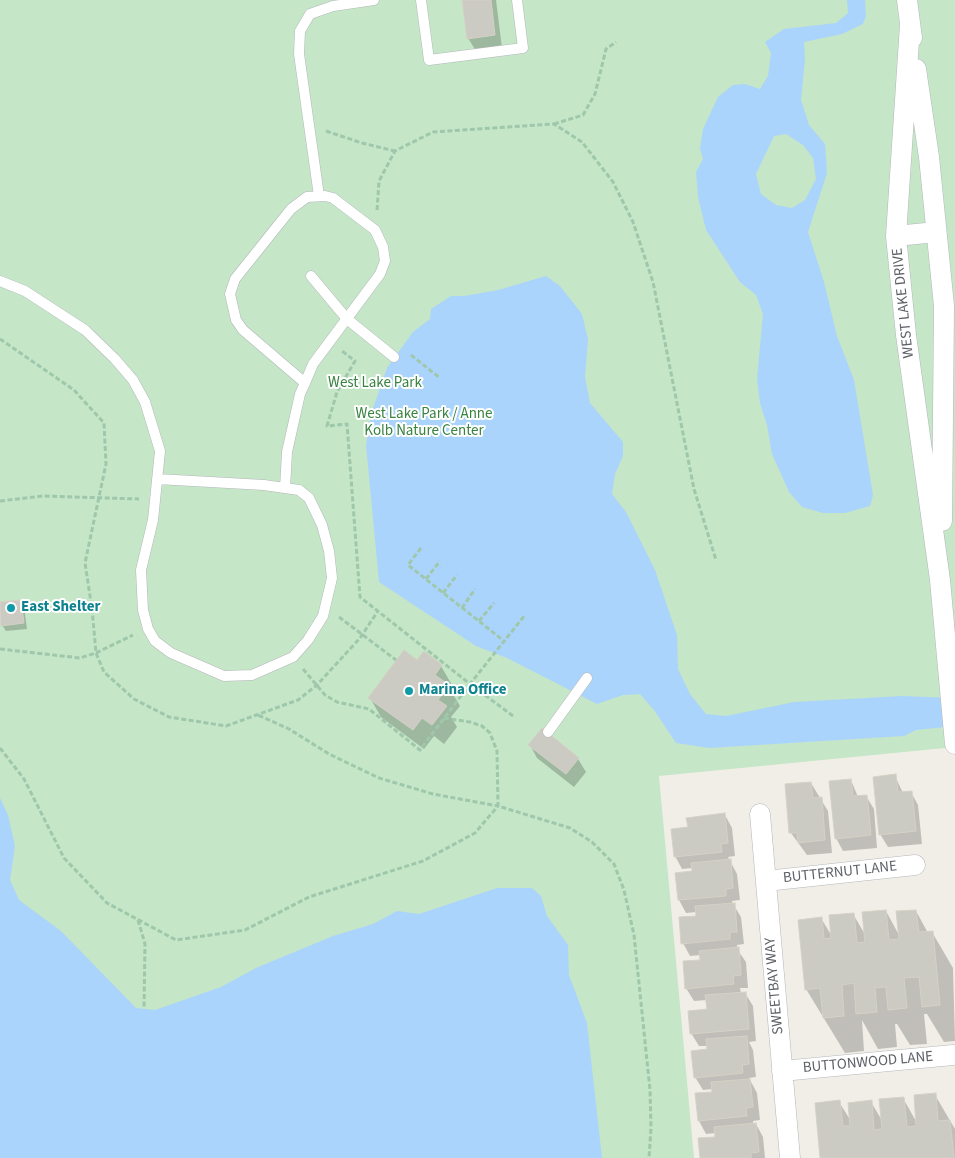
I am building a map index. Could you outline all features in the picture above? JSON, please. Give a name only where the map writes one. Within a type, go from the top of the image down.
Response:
[{"type":"street","name":"WEST LAKE DRIVE","points":[[907,0],[929,157],[944,306],[945,353],[940,580]]},
{"type":"street","name":"WEST LAKE DRIVE","points":[[910,25],[896,236],[906,335],[940,580],[955,744]]},
{"type":"street","points":[[896,236],[936,232]]},
{"type":"street","name":"SWEETBAY WAY","points":[[760,814],[790,1158]]},
{"type":"street","name":"BUTTERNUT LANE","points":[[766,881],[914,865]]},
{"type":"street","name":"BUTTONWOOD LANE","points":[[782,1071],[953,1055]]},
{"type":"lane","points":[[319,196],[299,54],[300,32],[310,14],[333,6],[374,0]]},
{"type":"lane","points":[[421,0],[429,60],[523,48],[517,0]]},
{"type":"lane","points":[[285,488],[288,452],[300,394],[305,383],[313,364],[380,274],[385,261],[383,248],[375,230],[333,198],[319,196],[307,197],[291,209],[235,279],[230,294],[236,320],[243,330],[305,383]]},
{"type":"lane","points":[[311,276],[347,319],[394,357]]},
{"type":"lane","points":[[0,280],[25,291],[85,330],[116,359],[134,380],[146,402],[160,451],[157,480],[153,520],[141,570],[141,594],[148,628],[155,641],[170,653],[224,676],[252,675],[293,657],[308,640],[323,616],[332,578],[329,551],[322,525],[309,498],[299,490],[261,485],[157,480]]},
{"type":"lane","points":[[548,732],[586,678]]},
{"type":"path","points":[[375,230],[379,181],[395,151],[433,132],[554,124],[583,115],[595,94],[606,49],[616,42]]},
{"type":"path","points":[[308,117],[323,130],[362,143],[395,151]]},
{"type":"path","points":[[554,124],[582,142],[613,182],[633,222],[653,282],[694,489],[716,560]]},
{"type":"path","points":[[357,327],[340,350],[356,361],[337,392],[327,426],[347,424],[360,597],[513,716]]},
{"type":"path","points":[[0,339],[74,390],[104,423],[106,464],[85,563],[96,653]]},
{"type":"path","points":[[404,350],[440,378]]},
{"type":"path","points":[[0,501],[43,496],[155,500]]},
{"type":"path","points":[[422,548],[408,565],[504,641]]},
{"type":"path","points":[[426,579],[440,561]]},
{"type":"path","points":[[444,593],[457,575]]},
{"type":"path","points":[[462,608],[475,589]]},
{"type":"path","points":[[479,621],[494,603]]},
{"type":"path","points":[[325,606],[396,660]]},
{"type":"path","points":[[293,657],[325,694],[337,702],[369,709],[420,750],[525,615]]},
{"type":"path","points":[[0,649],[80,658],[96,653],[148,628]]},
{"type":"path","points":[[258,715],[289,729],[329,754],[379,778],[433,794],[498,806],[570,828],[592,842],[614,864],[624,890],[634,936],[650,1090],[651,1128],[649,1158]]},
{"type":"path","points":[[0,748],[24,779],[64,858],[107,903],[176,940],[245,930],[309,897],[423,861],[475,833],[498,806],[496,751],[490,733],[482,726],[444,718]]},
{"type":"path","points":[[138,919],[145,944],[144,1009]]},
{"type":"green space","name":"West Lake Park / Anne Kolb Nature Center","points":[[0,0],[955,0],[955,747],[659,776],[694,1158],[0,1158]]},
{"type":"water","points":[[847,0],[865,0],[866,16],[863,24],[842,34],[804,42],[805,59],[801,100],[809,125],[825,144],[827,173],[808,232],[824,282],[837,336],[854,380],[873,495],[870,506],[845,513],[823,513],[802,507],[789,492],[772,454],[767,425],[760,403],[757,379],[763,314],[756,295],[740,282],[706,230],[698,197],[696,172],[703,159],[700,148],[703,129],[718,97],[733,85],[745,84],[760,89],[768,76],[771,53],[765,42],[784,29],[836,23],[848,13]],"holes":[[[786,134],[803,145],[813,158],[816,179],[805,200],[792,208],[776,205],[761,194],[756,174],[774,136]]]},
{"type":"water","points":[[546,276],[560,286],[582,314],[588,339],[585,377],[590,403],[623,442],[623,456],[615,474],[612,494],[626,512],[655,570],[677,635],[678,669],[690,694],[706,714],[726,716],[794,702],[902,696],[955,698],[955,726],[916,730],[904,736],[709,748],[676,743],[654,710],[640,694],[623,695],[597,704],[507,658],[476,646],[379,582],[366,445],[371,414],[387,368],[413,332],[430,319],[431,309],[451,296],[464,296],[498,290]]},
{"type":"water","points":[[0,798],[8,815],[15,846],[10,880],[19,900],[61,931],[136,1008],[155,1010],[221,987],[256,968],[333,936],[373,924],[397,911],[419,914],[497,888],[532,888],[541,896],[547,916],[568,945],[569,975],[587,1023],[602,1158],[0,1158]]},
{"type":"building","points":[[462,0],[491,0],[495,35],[467,39]]},
{"type":"building","name":"East Shelter","points":[[21,600],[24,623],[1,626],[0,602]]},
{"type":"building","name":"Marina Office","points":[[404,650],[417,660],[424,651],[442,665],[435,675],[449,685],[438,700],[447,706],[432,725],[422,718],[413,730],[368,698]]},
{"type":"building","points":[[542,728],[579,758],[566,774],[528,745]]},
{"type":"building","points":[[896,774],[898,792],[912,791],[916,831],[879,835],[873,777]]},
{"type":"building","points":[[851,779],[853,796],[867,795],[871,835],[835,839],[829,781]]},
{"type":"building","points":[[811,782],[813,798],[822,797],[825,840],[798,843],[797,833],[789,833],[785,784]]},
{"type":"building","points":[[725,813],[728,843],[721,844],[722,852],[674,857],[671,829],[688,827],[686,818]]},
{"type":"building","points":[[731,859],[733,888],[726,889],[726,896],[678,900],[675,873],[692,871],[691,863]]},
{"type":"building","points":[[735,903],[737,932],[730,932],[730,939],[681,944],[679,917],[696,916],[695,906]]},
{"type":"building","points":[[886,910],[889,940],[899,939],[896,911],[916,910],[919,932],[933,931],[940,1005],[922,1007],[919,977],[904,978],[907,1008],[888,1010],[886,987],[875,988],[877,1012],[856,1014],[854,983],[842,985],[844,1016],[823,1018],[820,988],[805,990],[798,920],[822,917],[824,939],[831,938],[829,915],[854,913],[857,943],[865,942],[862,912]]},
{"type":"building","points":[[739,947],[741,975],[733,976],[734,984],[685,989],[683,961],[700,960],[699,951]]},
{"type":"building","points":[[746,992],[749,1029],[690,1034],[688,1011],[707,1009],[705,995]]},
{"type":"building","points":[[747,1036],[749,1064],[742,1065],[743,1073],[694,1078],[691,1051],[707,1049],[706,1039]]},
{"type":"building","points":[[750,1079],[753,1107],[746,1108],[747,1116],[698,1121],[695,1093],[712,1092],[711,1082]]},
{"type":"building","points":[[936,1093],[938,1121],[950,1120],[954,1158],[820,1158],[815,1103],[840,1100],[843,1126],[850,1126],[848,1103],[872,1100],[874,1130],[882,1129],[879,1099],[904,1097],[907,1127],[916,1126],[914,1095]]},
{"type":"building","points":[[756,1123],[759,1152],[751,1153],[751,1158],[700,1158],[698,1138],[715,1137],[714,1127]]},
{"type":"place","name":"East Shelter","points":[[11,608]]},
{"type":"place","name":"Marina Office","points":[[409,691]]},
{"type":"park label","name":"West Lake Park","points":[[375,384]]}]
